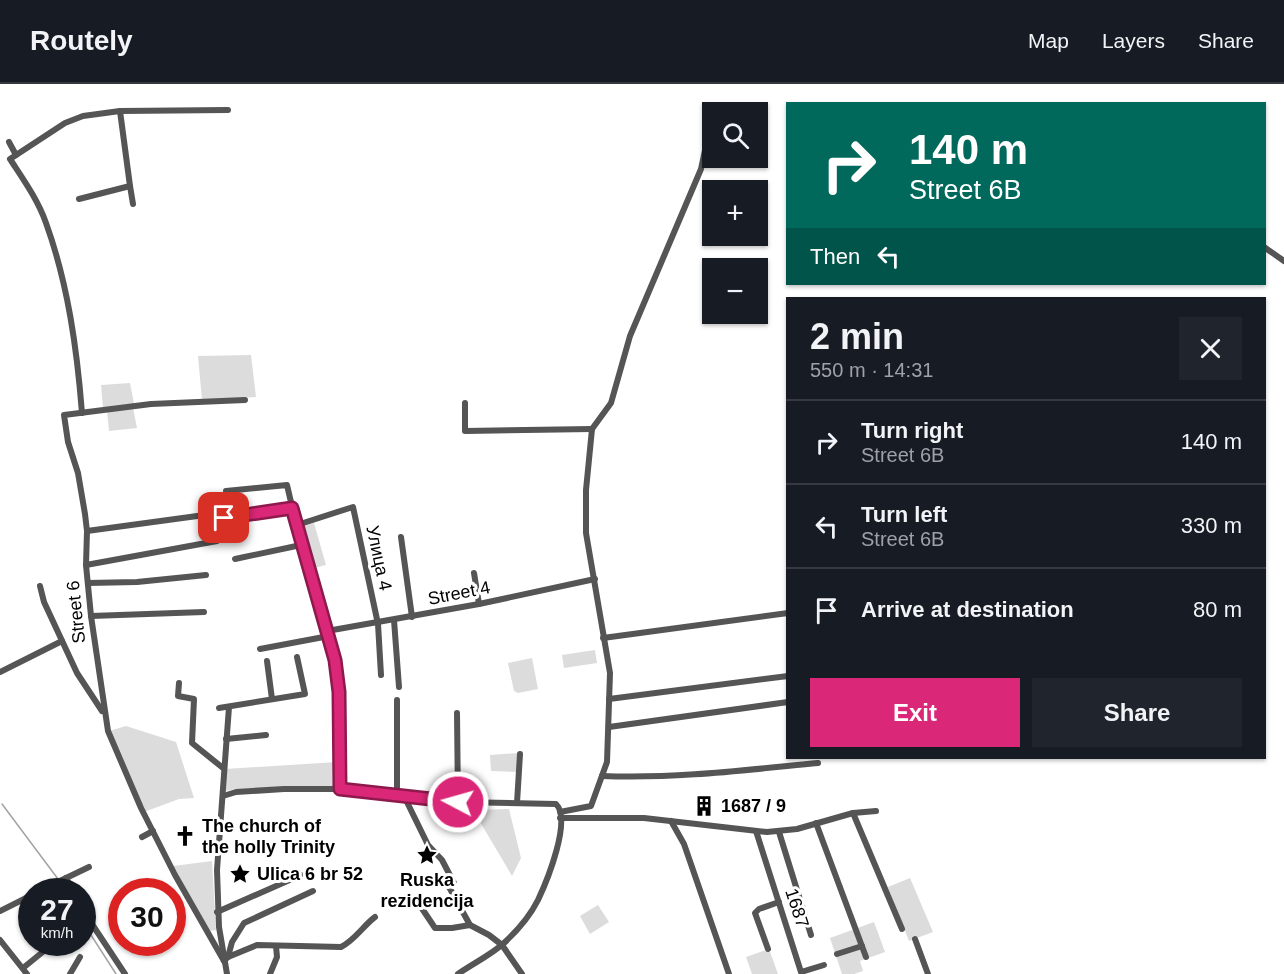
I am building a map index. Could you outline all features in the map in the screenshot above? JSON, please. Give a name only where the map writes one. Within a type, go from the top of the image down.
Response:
[{"type":"street","points":[[82,413],[78,361],[66,295],[46,223],[37,202],[10,159],[65,123],[83,116],[120,111],[228,110]]},
{"type":"street","points":[[120,111],[133,204]]},
{"type":"street","points":[[9,142],[16,155]]},
{"type":"street","points":[[560,815],[591,807],[607,762],[610,673],[586,533],[586,490],[592,429],[611,403],[630,336],[702,164]]},
{"type":"street","points":[[79,199],[130,186]]},
{"type":"street","points":[[1266,249],[1284,261]]},
{"type":"street","name":"Street 6","points":[[226,959],[175,875],[108,731],[91,616],[86,565],[87,531],[78,473],[68,442],[64,415],[151,404],[245,400]]},
{"type":"street","points":[[465,403],[465,430],[592,429]]},
{"type":"street","points":[[226,491],[286,485],[328,633],[339,692],[340,789]]},
{"type":"street","name":"Улица 4","points":[[297,525],[353,507],[378,624],[381,675]]},
{"type":"street","points":[[224,518],[292,508]]},
{"type":"street","points":[[87,531],[212,514]]},
{"type":"street","name":"Улица 4","points":[[402,537],[412,617]]},
{"type":"street","points":[[86,565],[217,541]]},
{"type":"street","points":[[235,560],[302,545]]},
{"type":"street","points":[[474,573],[479,604]]},
{"type":"street","points":[[88,583],[137,582],[206,575]]},
{"type":"street","name":"Street 4","points":[[260,649],[595,579]]},
{"type":"street","points":[[40,586],[44,602],[77,673],[104,714]]},
{"type":"street","points":[[91,616],[204,612]]},
{"type":"street","points":[[603,638],[786,613]]},
{"type":"street","points":[[394,620],[399,687]]},
{"type":"street","points":[[285,636],[286,645]]},
{"type":"street","points":[[0,672],[62,641]]},
{"type":"street","points":[[219,708],[305,694],[297,657]]},
{"type":"street","points":[[267,661],[272,699]]},
{"type":"street","points":[[609,699],[786,676]]},
{"type":"street","points":[[179,683],[178,696],[194,699],[192,743],[223,768]]},
{"type":"street","points":[[397,700],[401,796],[428,845],[442,860],[470,925],[502,945],[519,973]]},
{"type":"street","points":[[609,727],[786,702]]},
{"type":"street","name":"Street 6","points":[[227,974],[218,912],[219,835],[228,707]]},
{"type":"street","points":[[457,713],[458,802]]},
{"type":"street","points":[[226,739],[266,735]]},
{"type":"street","points":[[517,803],[520,754]]},
{"type":"street","points":[[602,776],[641,778],[681,776],[818,763]]},
{"type":"street","points":[[223,796],[236,792],[284,789],[340,789],[458,802],[552,802],[560,808],[558,843],[538,900],[520,926],[502,945],[458,974]]},
{"type":"street","points":[[560,815],[644,818],[779,832],[854,813],[876,811]]},
{"type":"street","points":[[854,813],[902,929]]},
{"type":"street","points":[[670,821],[684,844],[729,974]]},
{"type":"street","points":[[816,824],[866,957]]},
{"type":"street","points":[[142,837],[153,831]]},
{"type":"street","name":"1687","points":[[756,831],[801,972],[824,965]]},
{"type":"street","name":"1687","points":[[779,832],[811,935]]},
{"type":"street","points":[[66,878],[89,867]]},
{"type":"street","points":[[218,912],[301,875]]},
{"type":"street","points":[[226,959],[232,942],[244,923],[314,891]]},
{"type":"street","points":[[417,901],[435,928],[470,925]]},
{"type":"street","points":[[0,911],[18,902]]},
{"type":"street","points":[[768,949],[756,913],[759,909],[779,902]]},
{"type":"street","points":[[226,959],[257,945],[341,947],[352,941],[363,926],[375,917]]},
{"type":"street","points":[[96,930],[125,974]]},
{"type":"street","points":[[915,939],[928,974]]},
{"type":"street","points":[[0,940],[25,971],[41,956]]},
{"type":"street","points":[[270,974],[277,957],[276,946]]},
{"type":"street","points":[[837,954],[862,946]]},
{"type":"street","points":[[70,974],[80,957]]},
{"type":"shaded area","points":[[251,355],[256,397],[202,400],[198,356]]},
{"type":"shaded area","points":[[130,383],[134,404],[103,408],[101,385]]},
{"type":"shaded area","points":[[133,408],[137,428],[109,431],[107,411]]},
{"type":"shaded area","points":[[314,523],[326,565],[310,569],[299,527]]},
{"type":"shaded area","points":[[595,650],[597,663],[564,668],[562,655]]},
{"type":"shaded area","points":[[532,658],[538,689],[518,693],[514,691],[508,663]]},
{"type":"shaded area","points":[[126,726],[176,742],[194,798],[179,799],[144,812],[109,731]]},
{"type":"shaded area","points":[[518,753],[518,772],[491,771],[490,755]]},
{"type":"shaded area","points":[[337,762],[338,782],[334,786],[225,791],[225,769]]},
{"type":"shaded area","points":[[509,809],[521,858],[512,876],[473,810]]},
{"type":"shaded area","points":[[212,861],[216,930],[209,931],[186,889],[186,878],[180,878],[173,866]]},
{"type":"shaded area","points":[[910,878],[933,932],[909,941],[888,887]]},
{"type":"shaded area","points":[[598,905],[609,922],[590,934],[580,916]]},
{"type":"shaded area","points":[[874,922],[885,952],[860,961],[863,971],[842,974],[830,938]]},
{"type":"shaded area","points":[[769,949],[778,974],[752,974],[746,957]]},
{"type":"waterway","points":[[2,804],[57,878]]},
{"type":"waterway","points":[[96,943],[116,974]]},
{"type":"place","name":"1687 / 9","points":[[704,806]]},
{"type":"place","name":"Тhe church of the holly Trinity","points":[[185,836]]},
{"type":"place","name":"Ruska rezidencija","points":[[427,855]]},
{"type":"place","name":"Ulica 6 br 52","points":[[240,874]]},
{"type":"route","points":[[224,518],[292,508],[335,660],[339,692],[340,789],[458,802]]}]
